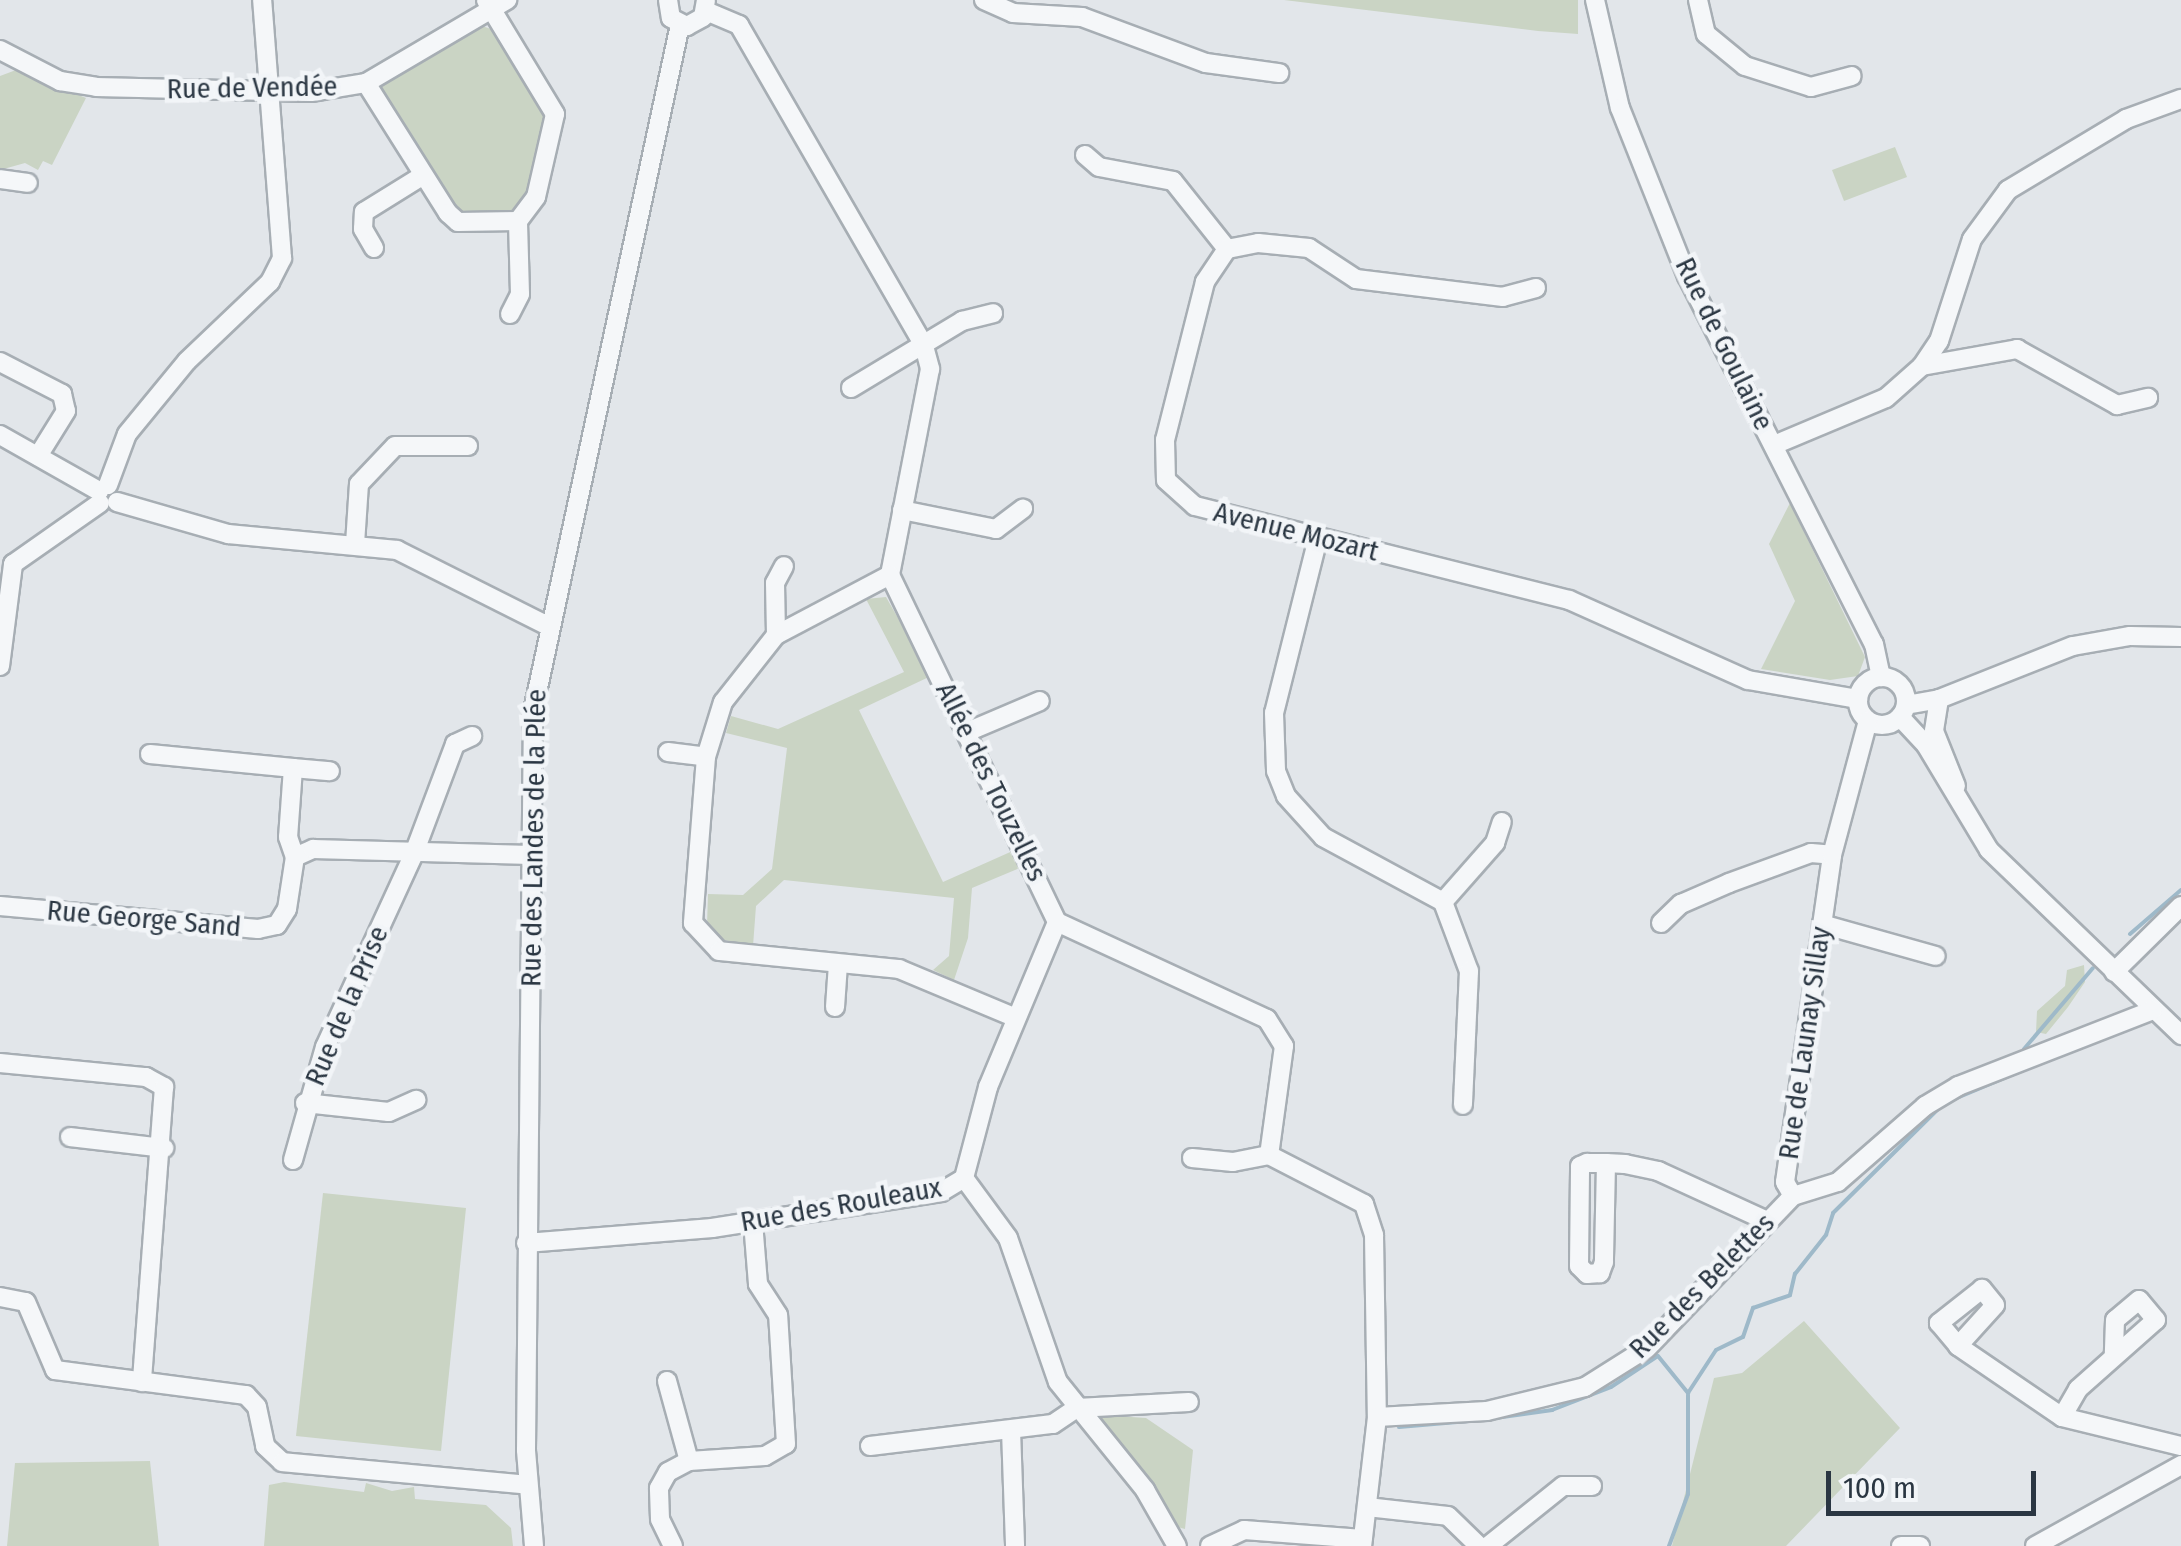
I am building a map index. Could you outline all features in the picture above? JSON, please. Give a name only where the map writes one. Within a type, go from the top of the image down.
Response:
[{"type":"street","points":[[0,666],[13,564],[106,495],[127,434],[187,360],[270,282],[282,258],[262,0]]},
{"type":"street","points":[[984,0],[1013,12],[1082,16],[1206,64],[1279,73]]},
{"type":"street","name":"Rue de Goulaine","points":[[1594,0],[1620,108],[1688,276],[1874,644],[1881,677]]},
{"type":"street","points":[[1698,0],[1706,34],[1744,66],[1812,88],[1852,76]]},
{"type":"street","points":[[665,1],[680,25],[699,22],[706,6],[739,25],[924,346],[930,369],[890,575],[776,635],[722,702],[706,756],[697,935],[719,952],[898,970],[1016,1018]]},
{"type":"street","points":[[495,3],[554,114],[536,196],[518,221],[520,294],[510,314]]},
{"type":"street","name":"Rue de Vendée","points":[[2,56],[60,81],[96,87],[268,92],[366,83],[495,3]]},
{"type":"street","name":"Rue des Landes de la Plée","points":[[534,1546],[528,1485],[526,1243],[533,712],[548,626],[635,256],[680,25]]},
{"type":"street","points":[[366,83],[422,176],[458,222],[518,221]]},
{"type":"street","points":[[1774,445],[1886,398],[1922,366],[1939,342],[1972,239],[2008,190],[2126,119],[2181,99]]},
{"type":"street","points":[[1085,155],[1100,167],[1173,181],[1227,249],[1258,243],[1309,248],[1356,280],[1504,296],[1536,288]]},
{"type":"street","points":[[374,248],[364,229],[364,212],[422,176]]},
{"type":"street","points":[[0,179],[28,183]]},
{"type":"street","name":"Avenue Mozart","points":[[1227,249],[1205,282],[1165,440],[1166,480],[1195,506],[1612,614],[1748,680],[1858,699]]},
{"type":"street","points":[[851,388],[962,322],[993,313]]},
{"type":"street","points":[[1922,366],[2016,349],[2116,405],[2148,398]]},
{"type":"street","points":[[0,362],[62,394],[66,411],[38,456]]},
{"type":"street","points":[[0,435],[106,495],[228,534],[355,544],[425,562],[548,626]]},
{"type":"street","points":[[355,544],[359,484],[395,446],[468,446]]},
{"type":"street","points":[[902,510],[996,529],[1023,509]]},
{"type":"street","points":[[1318,538],[1274,714],[1276,771],[1286,796],[1323,837],[1443,902],[1469,971],[1463,1106]]},
{"type":"street","points":[[776,635],[773,601],[784,566]]},
{"type":"street","name":"Allée des Touzelles","points":[[890,575],[1056,922]]},
{"type":"street","points":[[2181,637],[2130,636],[2073,646],[1903,711],[1881,726],[1868,721],[1858,699],[1863,686],[1881,677],[1900,685],[1903,711],[1958,801],[2014,877],[2181,1035]]},
{"type":"street","points":[[1939,700],[1934,731],[1955,772],[1958,801]]},
{"type":"street","points":[[967,732],[1040,702]]},
{"type":"street","name":"Rue de Launay Sillay","points":[[1868,721],[1832,855],[1785,1182],[1793,1196],[1838,1182],[1925,1106],[1958,1086],[2153,1010]]},
{"type":"street","name":"Rue de la Prise","points":[[292,1160],[305,1103],[412,856],[455,744],[472,736]]},
{"type":"street","points":[[668,752],[706,756]]},
{"type":"street","points":[[150,754],[330,771]]},
{"type":"street","name":"Rue George Sand","points":[[0,906],[258,929],[277,925],[287,909],[295,857],[288,838],[294,768]]},
{"type":"street","points":[[1443,902],[1495,844],[1502,822]]},
{"type":"street","points":[[295,857],[314,849],[412,856],[531,856]]},
{"type":"street","points":[[1662,922],[1682,904],[1729,883],[1811,853],[1832,855]]},
{"type":"street","points":[[2114,972],[2181,906]]},
{"type":"street","points":[[964,1178],[1016,1018],[1056,922],[1279,1029],[1284,1046],[1268,1156]]},
{"type":"street","points":[[1822,924],[1936,956]]},
{"type":"street","points":[[836,1007],[838,964]]},
{"type":"street","points":[[0,1063],[157,1079],[167,1097],[142,1382]]},
{"type":"street","points":[[305,1103],[389,1112],[416,1100]]},
{"type":"street","points":[[70,1137],[164,1148]]},
{"type":"street","points":[[1192,1158],[1233,1162],[1268,1156],[1364,1204],[1374,1235],[1376,1426],[1363,1542],[1244,1530],[1210,1546]]},
{"type":"street","points":[[1606,1163],[1604,1262],[1600,1273],[1587,1274],[1580,1266],[1580,1166],[1606,1163],[1673,1176],[1766,1222]]},
{"type":"street","name":"Rue des Rouleaux","points":[[526,1243],[753,1222],[941,1192],[964,1178],[1008,1238],[1058,1382],[1145,1490],[1177,1546]]},
{"type":"street","name":"Rue des Belettes","points":[[1376,1426],[1487,1411],[1585,1386],[1647,1348],[1793,1196]]},
{"type":"street","points":[[672,1546],[660,1519],[659,1488],[668,1472],[689,1461],[765,1456],[786,1444],[778,1315],[758,1284],[753,1222]]},
{"type":"street","points":[[0,1297],[26,1302],[55,1370],[246,1395],[257,1407],[265,1446],[282,1462],[528,1485]]},
{"type":"street","points":[[1958,1346],[2062,1417],[2181,1446]]},
{"type":"street","points":[[2062,1417],[2078,1389],[2114,1356]]},
{"type":"street","points":[[666,1381],[689,1461]]},
{"type":"street","points":[[870,1446],[1053,1424],[1078,1408],[1189,1402]]},
{"type":"street","points":[[1010,1430],[1015,1546]]},
{"type":"street","points":[[2035,1546],[2173,1468],[2161,1443]]},
{"type":"street","points":[[1488,1546],[1563,1486],[1592,1486]]},
{"type":"street","points":[[1368,1507],[1448,1516],[1479,1546]]},
{"type":"street","points":[[1901,1546],[1920,1546]]},
{"type":"green space","points":[[1284,0],[1578,0],[1578,34],[1538,31]]},
{"type":"green space","points":[[482,26],[491,29],[545,118],[526,207],[513,215],[458,219],[378,86]]},
{"type":"green space","points":[[16,70],[86,98],[52,165],[43,161],[38,170],[25,163],[0,170],[0,76]]},
{"type":"green space","points":[[1895,147],[1907,177],[1844,201],[1832,170]]},
{"type":"green space","points":[[1790,503],[1865,657],[1858,676],[1830,680],[1761,669],[1795,601],[1769,544]]},
{"type":"green space","points":[[886,597],[931,676],[859,710],[943,882],[1017,849],[1027,865],[972,888],[968,938],[954,980],[933,970],[949,956],[954,898],[784,880],[756,906],[753,946],[719,939],[707,925],[708,894],[743,895],[772,869],[787,748],[726,733],[731,716],[778,729],[904,672],[866,599]]},
{"type":"green space","points":[[2084,965],[2085,982],[2068,1007],[2046,1034],[2036,1032],[2037,1011],[2065,986],[2067,970]]},
{"type":"green space","points":[[323,1193],[466,1208],[441,1451],[296,1436]]},
{"type":"green space","points":[[1804,1321],[1900,1428],[1786,1546],[1672,1546],[1714,1378],[1742,1373]]},
{"type":"green space","points":[[1102,1415],[1146,1418],[1193,1450],[1185,1529],[1170,1525],[1097,1422]]},
{"type":"green space","points":[[150,1461],[159,1546],[7,1546],[15,1463]]},
{"type":"green space","points":[[284,1482],[364,1492],[366,1483],[392,1491],[414,1487],[415,1499],[486,1505],[511,1528],[513,1546],[264,1546],[269,1485]]},
{"type":"waterway","points":[[2130,934],[2181,890]]},
{"type":"waterway","points":[[2024,1049],[2093,968]]},
{"type":"waterway","points":[[1952,1100],[2021,1071]]},
{"type":"waterway","points":[[1488,1419],[1552,1410],[1611,1387],[1658,1356],[1688,1393],[1716,1350],[1743,1337],[1753,1308],[1790,1295],[1795,1274],[1826,1235],[1833,1213],[1940,1107]]},
{"type":"waterway","points":[[1669,1546],[1688,1494],[1688,1395]]},
{"type":"waterway","points":[[1399,1427],[1469,1421]]}]
